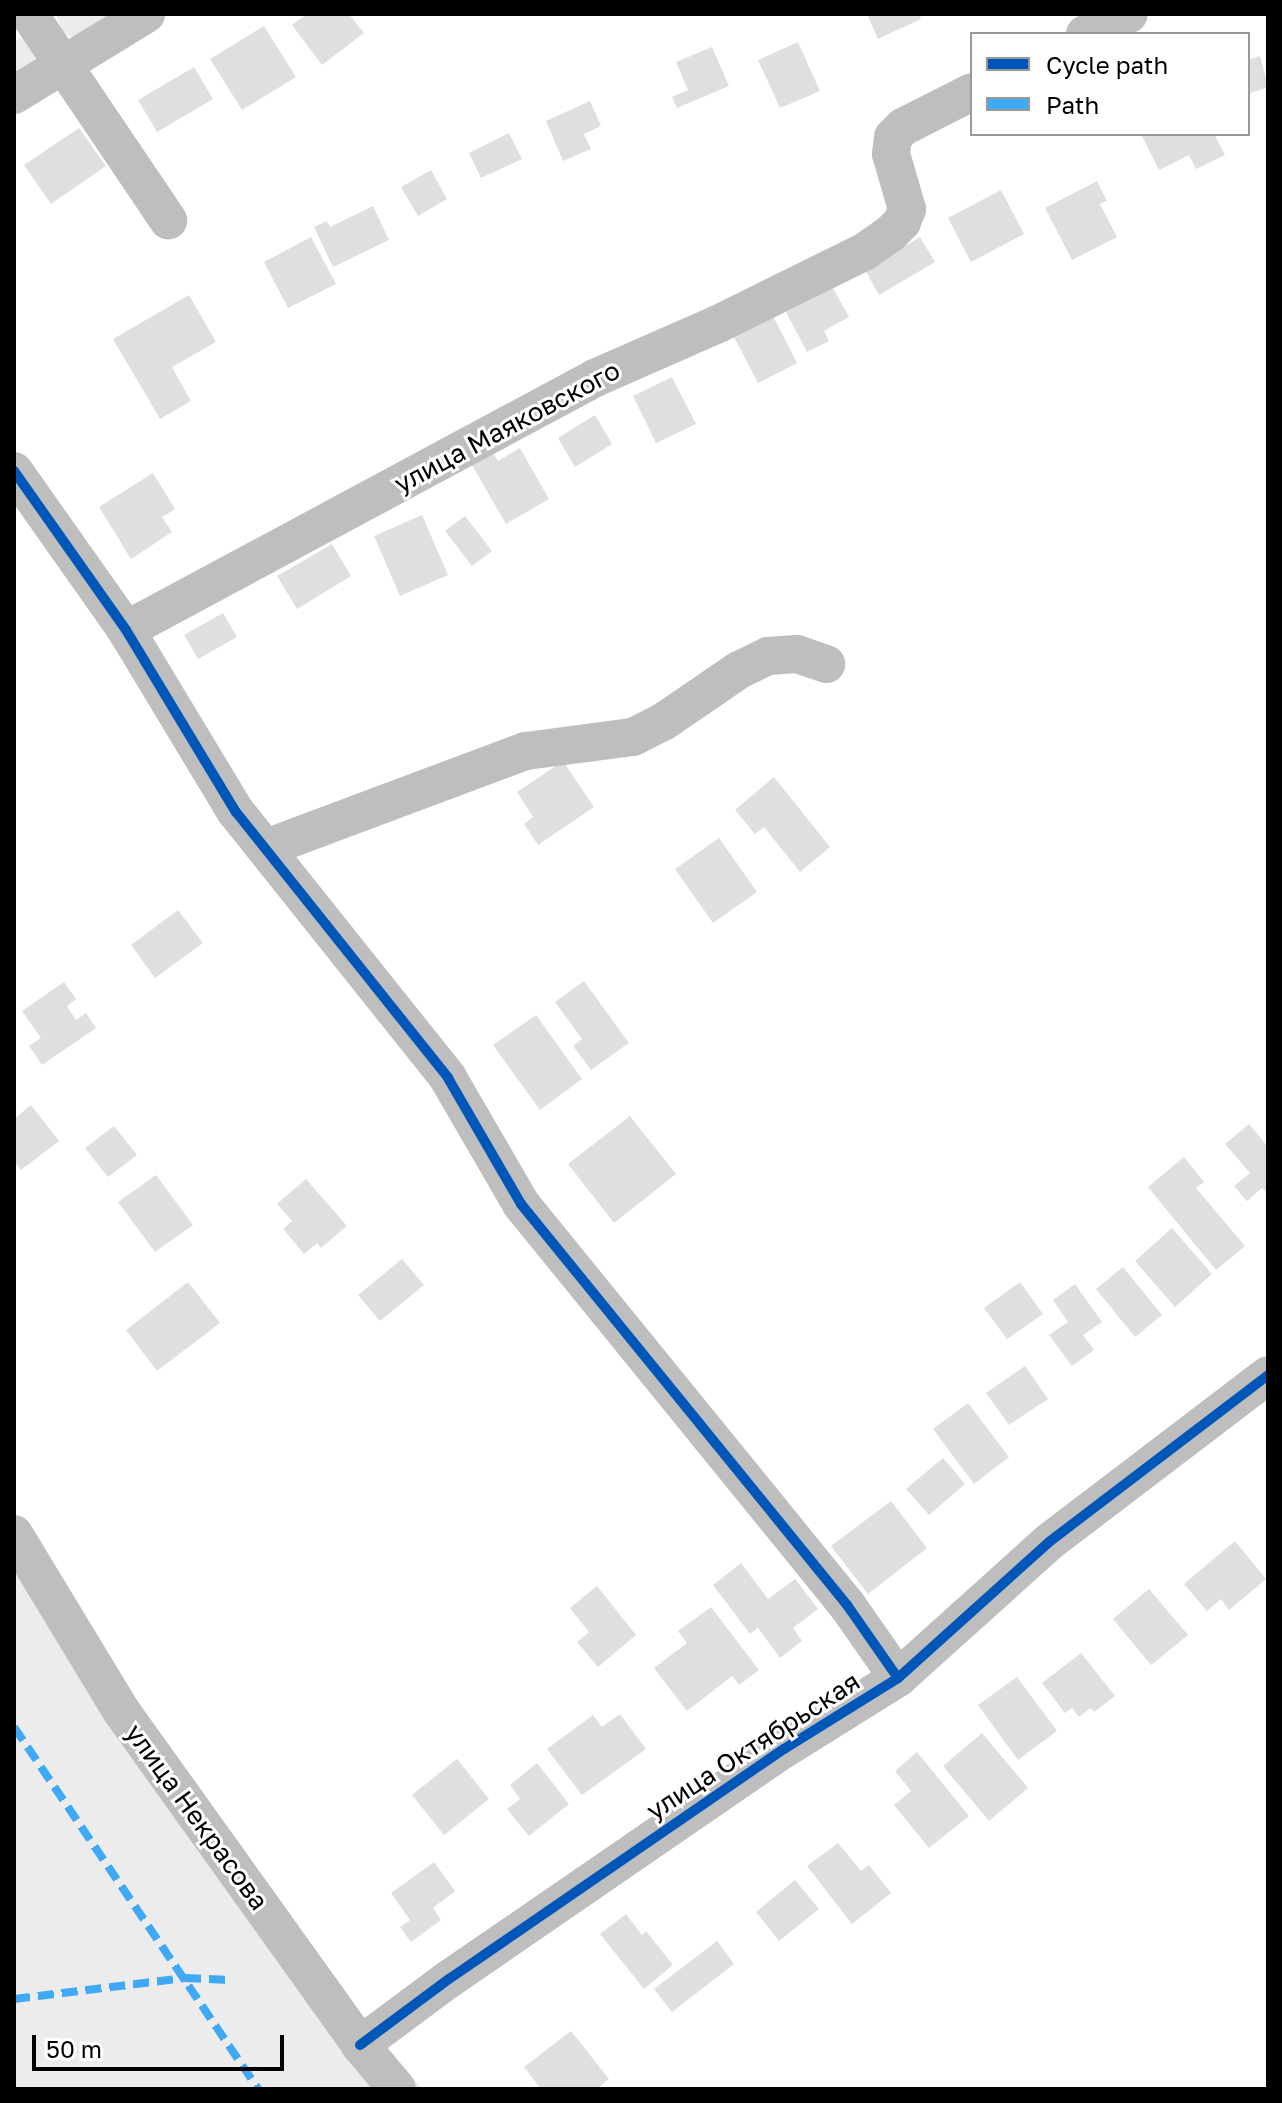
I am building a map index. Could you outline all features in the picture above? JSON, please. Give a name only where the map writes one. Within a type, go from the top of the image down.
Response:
[{"type":"street","points":[[14,18],[20,14]]},
{"type":"street","points":[[29,14],[65,63],[168,220]]},
{"type":"street","points":[[14,95],[146,14]]},
{"type":"street","points":[[1089,32],[1129,14]]},
{"type":"street","name":"улица Маяковского","points":[[126,630],[595,378],[718,324],[864,252],[902,222],[907,209],[891,154],[897,131],[970,93]]},
{"type":"street","points":[[14,471],[126,630],[236,812],[448,1078],[521,1204],[847,1605],[898,1678]]},
{"type":"street","points":[[266,848],[526,751],[633,737],[663,722],[739,670],[768,656],[797,654],[826,664]]},
{"type":"street","name":"улица Октябрьская","points":[[360,2045],[449,1979],[784,1749],[898,1678],[1049,1542],[1268,1375]]},
{"type":"street","name":"улица Некрасова","points":[[14,1534],[122,1712],[360,2045],[397,2089]]},
{"type":"shaded area","points":[[56,14],[132,14],[72,38],[61,29]]},
{"type":"shaded area","points":[[24,36],[41,55],[14,82],[14,42]]},
{"type":"shaded area","points":[[14,1520],[306,1969],[317,1961],[422,2089],[14,2089]]},
{"type":"building","points":[[307,14],[349,14],[364,33],[322,65],[292,25]]},
{"type":"building","points":[[867,14],[919,14],[921,19],[878,39]]},
{"type":"building","points":[[264,26],[296,77],[242,110],[210,59]]},
{"type":"building","points":[[798,42],[820,91],[780,108],[758,60]]},
{"type":"building","points":[[712,47],[729,86],[677,108],[672,97],[688,90],[676,62]]},
{"type":"building","points":[[1260,56],[1268,87],[1250,93],[1250,59]]},
{"type":"building","points":[[194,67],[213,99],[157,132],[138,100]]},
{"type":"building","points":[[590,101],[601,126],[584,134],[591,149],[563,161],[546,121]]},
{"type":"building","points":[[79,128],[106,166],[51,204],[24,165]]},
{"type":"building","points":[[509,133],[522,159],[481,178],[469,153]]},
{"type":"building","points":[[1142,136],[1215,136],[1225,155],[1196,169],[1189,155],[1159,170]]},
{"type":"building","points":[[431,170],[447,199],[418,216],[401,187]]},
{"type":"building","points":[[1097,181],[1107,201],[1100,204],[1117,237],[1072,260],[1045,208]]},
{"type":"building","points":[[1001,190],[1024,234],[971,262],[948,218]]},
{"type":"building","points":[[373,206],[389,240],[333,267],[314,227],[327,221],[330,227]]},
{"type":"building","points":[[311,237],[336,284],[288,308],[264,262]]},
{"type":"building","points":[[920,237],[935,262],[879,295],[865,270]]},
{"type":"building","points":[[833,288],[849,317],[824,331],[829,341],[807,352],[786,312]]},
{"type":"building","points":[[189,295],[216,342],[172,367],[191,401],[160,419],[113,339]]},
{"type":"building","points":[[773,316],[797,363],[758,383],[734,337]]},
{"type":"building","points":[[672,377],[696,424],[656,443],[633,396]]},
{"type":"building","points":[[595,415],[612,444],[575,467],[558,438]]},
{"type":"building","points":[[520,448],[549,499],[506,524],[472,465],[493,453],[498,461]]},
{"type":"building","points":[[153,473],[175,509],[162,517],[172,532],[131,559],[99,507]]},
{"type":"building","points":[[422,515],[448,575],[400,596],[374,536]]},
{"type":"building","points":[[465,516],[492,551],[472,566],[445,531]]},
{"type":"building","points":[[332,544],[351,576],[297,609],[277,576]]},
{"type":"building","points":[[223,613],[237,637],[198,659],[184,635]]},
{"type":"building","points":[[563,761],[594,807],[538,845],[524,824],[533,817],[517,792]]},
{"type":"building","points":[[774,777],[830,847],[800,872],[764,827],[755,834],[735,810]]},
{"type":"building","points":[[719,838],[757,892],[713,923],[675,869]]},
{"type":"building","points":[[178,910],[203,943],[155,978],[131,945]]},
{"type":"building","points":[[584,981],[629,1043],[591,1070],[573,1046],[582,1039],[555,1002]]},
{"type":"building","points":[[64,982],[76,999],[67,1006],[76,1020],[86,1013],[96,1028],[42,1065],[29,1046],[41,1038],[22,1011]]},
{"type":"building","points":[[536,1015],[582,1079],[540,1110],[493,1045]]},
{"type":"building","points":[[31,1105],[59,1141],[21,1170],[14,1161],[14,1119]]},
{"type":"building","points":[[630,1116],[676,1174],[614,1223],[568,1164]]},
{"type":"building","points":[[1249,1124],[1268,1147],[1268,1194],[1262,1188],[1247,1201],[1234,1186],[1250,1173],[1225,1144]]},
{"type":"building","points":[[114,1126],[137,1155],[108,1177],[85,1148]]},
{"type":"building","points":[[1184,1157],[1204,1182],[1196,1188],[1245,1246],[1216,1270],[1148,1187]]},
{"type":"building","points":[[156,1175],[193,1225],[155,1252],[118,1202]]},
{"type":"building","points":[[306,1179],[347,1226],[321,1248],[317,1243],[304,1254],[283,1229],[292,1221],[277,1204]]},
{"type":"building","points":[[1172,1228],[1212,1274],[1175,1307],[1135,1261]]},
{"type":"building","points":[[402,1259],[424,1285],[380,1321],[358,1295]]},
{"type":"building","points":[[1123,1267],[1162,1315],[1135,1337],[1096,1289]]},
{"type":"building","points":[[188,1282],[220,1323],[157,1371],[126,1330]]},
{"type":"building","points":[[1020,1282],[1043,1314],[1007,1339],[984,1308]]},
{"type":"building","points":[[1075,1284],[1102,1322],[1083,1335],[1094,1350],[1072,1366],[1049,1335],[1068,1322],[1053,1300]]},
{"type":"building","points":[[1025,1366],[1048,1399],[1009,1425],[986,1393]]},
{"type":"building","points":[[968,1403],[1009,1457],[974,1484],[933,1429]]},
{"type":"building","points":[[943,1458],[965,1484],[929,1515],[906,1489]]},
{"type":"building","points":[[891,1501],[927,1548],[868,1594],[831,1546]]},
{"type":"building","points":[[1235,1541],[1266,1579],[1229,1610],[1221,1599],[1207,1611],[1184,1584]]},
{"type":"building","points":[[741,1563],[768,1599],[795,1579],[818,1609],[793,1628],[802,1641],[780,1658],[758,1628],[750,1634],[713,1585]]},
{"type":"building","points":[[597,1586],[636,1635],[598,1667],[577,1642],[589,1632],[570,1608]]},
{"type":"building","points":[[1149,1589],[1188,1635],[1151,1665],[1113,1619]]},
{"type":"building","points":[[711,1607],[759,1670],[739,1685],[732,1676],[687,1711],[654,1668],[687,1643],[678,1631]]},
{"type":"building","points":[[1081,1653],[1115,1696],[1094,1712],[1091,1708],[1079,1717],[1072,1708],[1065,1713],[1042,1683]]},
{"type":"building","points":[[1017,1677],[1057,1731],[1018,1760],[978,1705]]},
{"type":"building","points":[[620,1714],[646,1749],[582,1795],[547,1749],[593,1715],[602,1727]]},
{"type":"building","points":[[982,1733],[1028,1788],[989,1821],[943,1766]]},
{"type":"building","points":[[917,1752],[969,1816],[929,1848],[894,1805],[911,1791],[895,1771]]},
{"type":"building","points":[[457,1759],[489,1799],[444,1835],[412,1795]]},
{"type":"building","points":[[537,1763],[569,1804],[529,1836],[507,1809],[520,1799],[510,1785]]},
{"type":"building","points":[[838,1843],[861,1871],[869,1865],[891,1893],[852,1924],[807,1866]]},
{"type":"building","points":[[434,1862],[455,1891],[433,1908],[441,1920],[411,1942],[400,1927],[410,1920],[391,1893]]},
{"type":"building","points":[[795,1880],[819,1909],[779,1941],[756,1912]]},
{"type":"building","points":[[626,1914],[642,1935],[646,1931],[673,1965],[644,1989],[600,1934]]},
{"type":"building","points":[[717,1941],[734,1964],[672,2012],[654,1989]]},
{"type":"building","points":[[571,2031],[609,2079],[597,2089],[541,2089],[524,2067]]},
{"type":"marked path","points":[[14,1727],[258,2089]]},
{"type":"marked path","points":[[14,1999],[185,1978],[231,1980]]},
{"type":"cycle path","points":[[14,471],[126,630],[236,812],[448,1078],[521,1204],[847,1605],[898,1678]]},
{"type":"cycle path","points":[[360,2045],[449,1979],[784,1749],[898,1678],[1049,1542],[1268,1375]]}]
